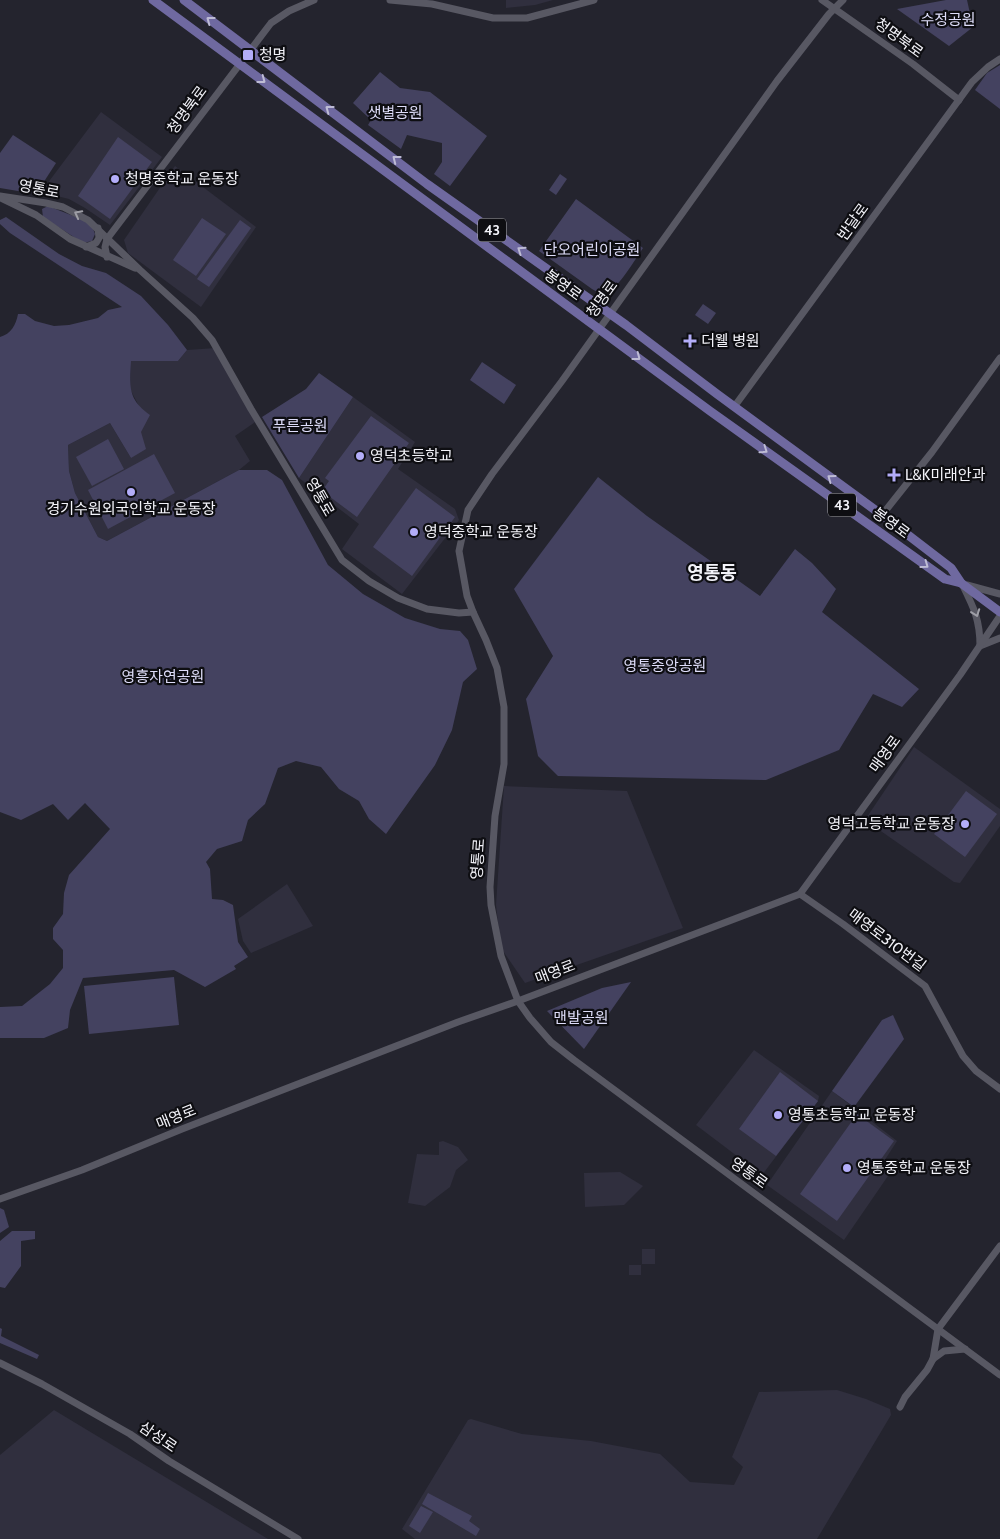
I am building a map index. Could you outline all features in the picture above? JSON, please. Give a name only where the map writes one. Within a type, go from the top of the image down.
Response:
[{"type":"main road","name":"봉영로","points":[[153,0],[724,422],[944,579],[961,583]]},
{"type":"main road","name":"봉영로","points":[[184,0],[427,184],[609,314],[882,515],[951,568],[961,583],[1000,612]]},
{"type":"street","name":"청명북로","points":[[107,239],[271,23],[289,11],[314,0]]},
{"type":"street","points":[[390,0],[432,4],[493,18],[527,18],[594,0]]},
{"type":"street","name":"청명북로","points":[[822,0],[913,64],[960,100]]},
{"type":"street","name":"청명로","points":[[473,612],[467,596],[459,551],[468,510],[492,474],[562,381],[598,328],[777,81],[834,8],[843,0]]},
{"type":"street","name":"반달로","points":[[734,407],[972,82],[1000,59]]},
{"type":"street","name":"영통로","points":[[1,197],[41,218],[70,239],[140,270]]},
{"type":"street","name":"영통로","points":[[1,197],[63,207],[88,220],[193,318],[212,340],[251,409],[342,560],[369,581],[398,598],[427,609],[459,613],[473,612],[497,668],[504,707],[505,750],[496,816],[490,887],[491,905],[501,956],[518,1001],[540,1030],[567,1055],[1000,1375]]},
{"type":"street","points":[[41,218],[39,209],[46,203]]},
{"type":"street","points":[[86,247],[96,243],[99,238],[98,228]]},
{"type":"street","points":[[107,239],[105,248],[108,257]]},
{"type":"street","points":[[882,515],[932,452],[1000,358]]},
{"type":"street","points":[[961,583],[1000,594]]},
{"type":"street","points":[[961,583],[976,612],[980,629],[980,646],[1000,638]]},
{"type":"street","name":"매영로","points":[[0,1199],[82,1170],[458,1022],[800,894],[1000,616]]},
{"type":"street","name":"매영로310번길","points":[[800,894],[925,986],[963,1056],[976,1071],[1000,1089]]},
{"type":"street","points":[[900,1407],[925,1374],[933,1359],[938,1329],[1000,1246]]},
{"type":"street","points":[[933,1359],[944,1351],[965,1349]]},
{"type":"street","name":"삼성로","points":[[0,1363],[42,1384],[130,1434],[169,1461],[298,1539]]},
{"type":"shaded area","points":[[506,0],[553,0],[535,5],[506,8]]},
{"type":"shaded area","points":[[101,112],[162,157],[110,225],[69,199],[41,192]]},
{"type":"shaded area","points":[[175,166],[256,227],[201,307],[128,253],[124,240]]},
{"type":"shaded area","points":[[216,348],[258,420],[235,436],[250,461],[239,470],[107,541],[98,537],[75,493],[69,471],[68,445],[110,423],[131,458],[141,432],[140,408],[130,389],[131,361],[178,361],[187,350]]},
{"type":"shaded area","points":[[353,397],[415,442],[398,469],[455,509],[459,520],[402,594],[342,549],[359,524],[299,478]]},
{"type":"shaded area","points":[[914,747],[1000,809],[1000,826],[960,883],[954,882],[865,820]]},
{"type":"shaded area","points":[[504,786],[627,791],[683,928],[525,983],[501,948],[496,905]]},
{"type":"shaded area","points":[[287,884],[313,926],[251,953],[243,941],[238,919]]},
{"type":"shaded area","points":[[754,1050],[819,1096],[818,1101],[762,1175],[696,1125]]},
{"type":"shaded area","points":[[832,1091],[897,1141],[881,1166],[890,1173],[844,1240],[767,1185]]},
{"type":"shaded area","points":[[443,1141],[458,1147],[468,1160],[456,1170],[450,1187],[425,1206],[408,1203],[417,1154],[439,1155],[439,1142]]},
{"type":"shaded area","points":[[620,1172],[643,1186],[624,1205],[585,1207],[584,1173]]},
{"type":"shaded area","points":[[642,1249],[655,1249],[655,1264],[642,1264]]},
{"type":"shaded area","points":[[629,1265],[641,1265],[641,1275],[629,1275]]},
{"type":"shaded area","points":[[837,1390],[890,1409],[891,1415],[817,1539],[415,1539],[402,1529],[468,1420],[471,1419],[522,1434],[591,1441],[660,1454],[690,1482],[734,1485],[743,1467],[732,1457],[759,1392]]},
{"type":"shaded area","points":[[54,1410],[268,1539],[0,1539],[0,1455]]},
{"type":"green space","name":"수정공원","points":[[946,0],[967,0],[973,27],[949,46],[897,9]]},
{"type":"green space","points":[[1000,65],[1000,109],[975,90],[987,73]]},
{"type":"green space","name":"샛별공원","points":[[380,72],[400,88],[430,92],[487,136],[450,186],[434,174],[442,162],[442,143],[407,135],[401,149],[368,125],[371,120],[353,103]]},
{"type":"green space","points":[[13,135],[56,163],[36,194],[0,188],[0,153]]},
{"type":"green space","name":"청명중학교 운동장","points":[[118,137],[152,162],[110,219],[78,196]]},
{"type":"green space","points":[[560,174],[567,179],[556,195],[549,190]]},
{"type":"green space","name":"단오어린이공원","points":[[576,199],[643,248],[621,279],[607,292],[603,293],[592,289],[539,251]]},
{"type":"green space","points":[[48,206],[81,219],[92,226],[95,234],[92,241],[83,243],[43,217],[42,209]]},
{"type":"green space","name":"영흥자연공원","points":[[6,217],[59,254],[82,266],[106,273],[141,296],[168,325],[187,350],[178,361],[131,361],[131,385],[134,397],[137,403],[150,415],[141,432],[146,449],[131,458],[110,423],[68,445],[69,471],[75,493],[98,537],[107,541],[239,470],[267,470],[282,480],[328,565],[363,594],[405,618],[440,629],[460,631],[468,640],[477,669],[463,682],[452,730],[435,765],[386,834],[369,819],[359,801],[339,789],[321,767],[296,761],[278,768],[265,804],[248,820],[242,841],[217,849],[206,862],[210,869],[212,899],[223,900],[233,905],[238,942],[248,957],[234,966],[236,969],[205,987],[174,970],[83,978],[70,1010],[68,1028],[44,1038],[0,1038],[0,1007],[22,1006],[50,984],[63,968],[63,950],[53,939],[53,928],[63,914],[64,893],[69,875],[110,829],[85,803],[68,820],[53,804],[21,820],[0,812],[0,337],[7,334],[12,328],[18,314],[25,314],[35,321],[54,326],[69,325],[98,318],[108,310],[122,307],[10,233],[0,224],[0,220]]},
{"type":"green space","points":[[202,218],[226,234],[196,276],[173,260]]},
{"type":"green space","points":[[240,220],[251,228],[209,287],[197,279]]},
{"type":"green space","points":[[703,304],[716,313],[708,324],[695,315]]},
{"type":"green space","points":[[482,362],[516,385],[504,404],[470,380]]},
{"type":"green space","name":"푸른공원","points":[[319,373],[353,397],[299,478],[262,417],[306,389]]},
{"type":"green space","points":[[371,416],[409,443],[357,517],[322,491],[329,481],[325,478]]},
{"type":"green space","name":"경기수원외국인학교 운동장","points":[[108,439],[124,469],[92,486],[76,457]]},
{"type":"green space","name":"경기수원외국인학교 운동장","points":[[154,454],[175,493],[108,529],[88,490]]},
{"type":"green space","name":"영통중앙공원","points":[[598,477],[647,516],[760,596],[795,549],[812,563],[836,589],[822,612],[919,689],[902,707],[873,694],[839,750],[766,780],[558,776],[538,756],[526,699],[553,656],[514,589]]},
{"type":"green space","name":"영덕중학교 운동장","points":[[416,488],[455,517],[412,576],[373,547]]},
{"type":"green space","name":"영덕고등학교 운동장","points":[[966,791],[997,814],[965,857],[934,834]]},
{"type":"green space","points":[[174,977],[179,1025],[89,1034],[84,986]]},
{"type":"green space","name":"맨발공원","points":[[631,982],[584,1049],[547,1011],[602,988]]},
{"type":"green space","points":[[893,1015],[904,1039],[854,1107],[832,1091],[882,1020]]},
{"type":"green space","name":"영통초등학교 운동장","points":[[780,1072],[818,1101],[776,1156],[739,1129]]},
{"type":"green space","name":"영통중학교 운동장","points":[[857,1114],[894,1141],[837,1221],[800,1194]]},
{"type":"green space","points":[[0,1208],[4,1210],[9,1227],[0,1233]]},
{"type":"green space","points":[[12,1231],[35,1231],[35,1239],[21,1241],[21,1266],[5,1288],[0,1287],[0,1241]]},
{"type":"green space","points":[[0,1328],[2,1329],[1,1336],[39,1355],[37,1359],[0,1343]]},
{"type":"green space","points":[[428,1493],[472,1516],[469,1521],[480,1529],[476,1536],[422,1504]]},
{"type":"green space","points":[[421,1506],[433,1512],[420,1533],[409,1526]]},
{"type":"place","name":"청명","points":[[248,55]]},
{"type":"place","name":"청명중학교 운동장","points":[[115,179]]},
{"type":"place","name":"더웰 병원","points":[[690,341]]},
{"type":"place","name":"영덕초등학교","points":[[360,456]]},
{"type":"place","name":"L&K미래안과","points":[[894,475]]},
{"type":"place","name":"경기수원외국인학교 운동장","points":[[131,492]]},
{"type":"place","name":"영덕중학교 운동장","points":[[414,532]]},
{"type":"place","name":"영덕고등학교 운동장","points":[[965,824]]},
{"type":"place","name":"영통초등학교 운동장","points":[[778,1115]]},
{"type":"place","name":"영통중학교 운동장","points":[[847,1168]]},
{"type":"district","name":"영통동","points":[[712,573]]}]
